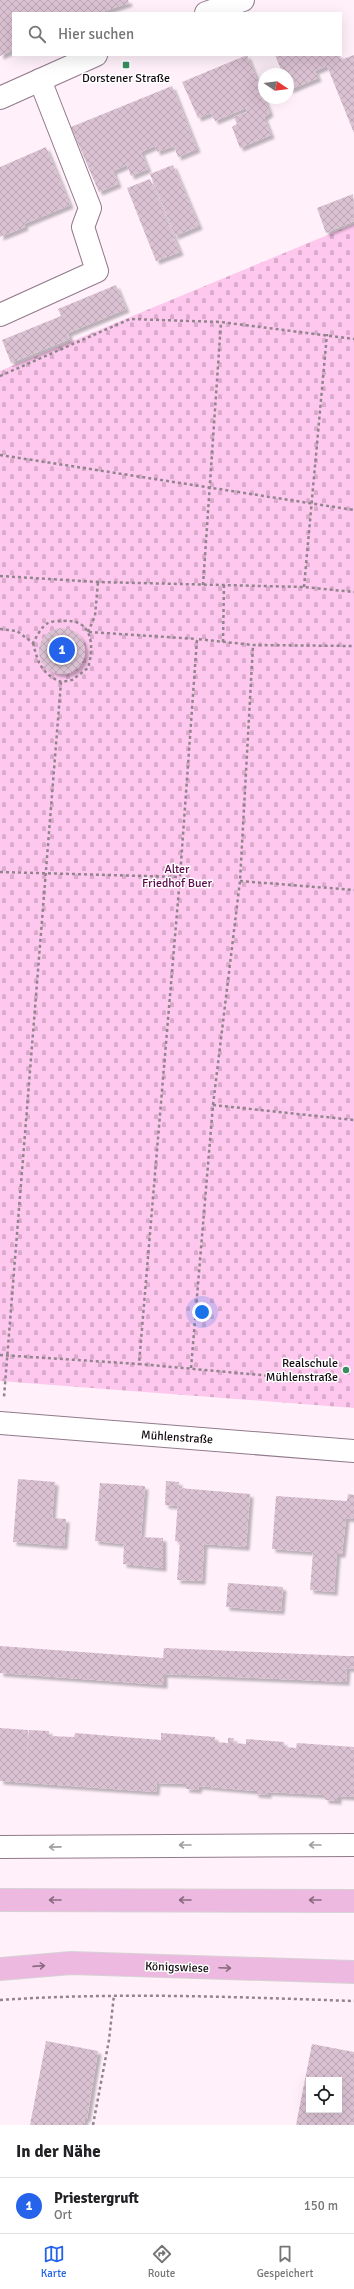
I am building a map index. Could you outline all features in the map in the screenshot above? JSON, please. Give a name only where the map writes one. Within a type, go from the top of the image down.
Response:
[{"type":"main road","points":[[0,1900],[354,1901]]},
{"type":"main road","name":"Königswiese","points":[[0,1969],[71,1963],[354,1972]]},
{"type":"street","points":[[209,12],[243,0]]},
{"type":"street","points":[[0,98],[94,56]]},
{"type":"street","points":[[0,315],[97,271],[83,227],[90,208],[40,80]]},
{"type":"street","name":"Mühlenstraße","points":[[1,1423],[354,1451]]},
{"type":"street","points":[[0,1847],[354,1845]]},
{"type":"path","points":[[0,376],[130,319],[221,322],[327,334],[354,339]]},
{"type":"path","points":[[203,585],[208,488],[221,322]]},
{"type":"path","points":[[304,587],[313,503],[327,334]]},
{"type":"path","points":[[0,455],[354,510]]},
{"type":"path","points":[[0,576],[98,582],[304,587],[354,592]]},
{"type":"path","points":[[88,632],[95,616],[98,582]]},
{"type":"path","points":[[223,642],[224,585]]},
{"type":"path","points":[[0,629],[17,632],[33,643],[38,662],[48,676],[61,682],[72,680],[88,668],[92,642],[88,632],[79,624],[66,620],[49,622],[41,630],[33,643]]},
{"type":"path","points":[[88,632],[197,639],[252,645],[354,646]]},
{"type":"path","points":[[139,1364],[180,877],[197,639]]},
{"type":"path","points":[[191,1368],[213,1105],[240,881],[252,645]]},
{"type":"path","points":[[1,1423],[9,1356],[61,682]]},
{"type":"path","points":[[0,872],[47,875],[180,877]]},
{"type":"path","points":[[240,881],[354,890]]},
{"type":"path","points":[[213,1105],[354,1120]]},
{"type":"path","points":[[0,1355],[191,1368],[315,1380]]},
{"type":"path","points":[[0,2000],[68,1995],[114,1995],[211,1996],[354,2001]]},
{"type":"path","points":[[93,2125],[109,2040],[114,1995]]},
{"type":"green space","name":"Alter Friedhof Buer","points":[[354,224],[354,1408],[0,1381],[0,371]]},
{"type":"building","points":[[0,0],[128,0],[129,3],[102,12],[12,12],[12,50],[0,56]]},
{"type":"building","points":[[354,55],[354,133],[327,66],[315,71],[318,78],[294,88],[294,68],[280,68],[275,56],[340,56],[341,60]]},
{"type":"building","points":[[247,56],[258,83],[258,104],[266,104],[270,113],[264,117],[271,135],[240,148],[232,127],[237,124],[234,117],[247,112],[246,108],[215,121],[211,113],[198,118],[182,82]]},
{"type":"building","points":[[172,86],[197,149],[178,157],[174,146],[157,152],[155,146],[141,152],[148,169],[131,176],[127,165],[113,171],[118,184],[99,192],[71,127]]},
{"type":"building","points":[[46,147],[70,205],[24,224],[25,227],[0,237],[0,167]]},
{"type":"building","points":[[173,165],[199,226],[175,236],[150,174]]},
{"type":"building","points":[[150,179],[180,252],[156,261],[127,188]]},
{"type":"building","points":[[353,194],[354,221],[326,233],[317,208]]},
{"type":"building","points":[[116,285],[126,309],[68,333],[70,339],[11,363],[2,340],[61,316],[58,309]]},
{"type":"building","points":[[57,628],[67,628],[75,632],[81,638],[85,646],[85,656],[81,664],[75,670],[67,674],[57,674],[49,670],[43,664],[39,656],[39,646],[43,638],[49,632]]},
{"type":"building","points":[[18,1479],[55,1482],[52,1518],[66,1519],[64,1546],[13,1542]]},
{"type":"building","points":[[166,1481],[179,1482],[177,1506],[165,1505]]},
{"type":"building","points":[[100,1483],[145,1486],[141,1537],[163,1538],[163,1568],[123,1564],[124,1544],[95,1541]]},
{"type":"building","points":[[179,1488],[250,1494],[246,1547],[204,1544],[202,1581],[177,1580],[180,1542],[175,1541]]},
{"type":"building","points":[[348,1494],[354,1495],[354,1519],[346,1518],[342,1554],[337,1554],[334,1592],[310,1590],[313,1552],[272,1549],[276,1496],[347,1501]]},
{"type":"building","points":[[228,1583],[283,1587],[281,1611],[226,1607]]},
{"type":"building","points":[[0,1646],[163,1658],[164,1648],[354,1656],[354,1669],[347,1668],[346,1682],[164,1674],[164,1685],[0,1673]]},
{"type":"building","points":[[0,1728],[28,1730],[26,1774],[29,1730],[49,1731],[49,1736],[74,1737],[75,1733],[161,1740],[161,1733],[215,1737],[215,1742],[228,1743],[228,1738],[234,1738],[233,1743],[246,1744],[246,1739],[284,1742],[284,1747],[296,1748],[297,1743],[354,1747],[354,1797],[338,1796],[338,1801],[325,1800],[325,1795],[268,1792],[268,1795],[255,1794],[255,1791],[199,1786],[198,1790],[186,1789],[186,1784],[157,1783],[160,1743],[156,1792],[0,1781]]},
{"type":"building","points":[[46,2041],[98,2051],[87,2119],[85,2118],[84,2125],[30,2125]]},
{"type":"building","points":[[312,2044],[354,2052],[354,2125],[296,2125]]},
{"type":"place","name":"Dorstener Straße","points":[[126,65]]},
{"type":"place","name":"Priestergruft","points":[[62,650]]},
{"type":"place","name":"Realschule Mühlenstraße","points":[[346,1370]]}]
